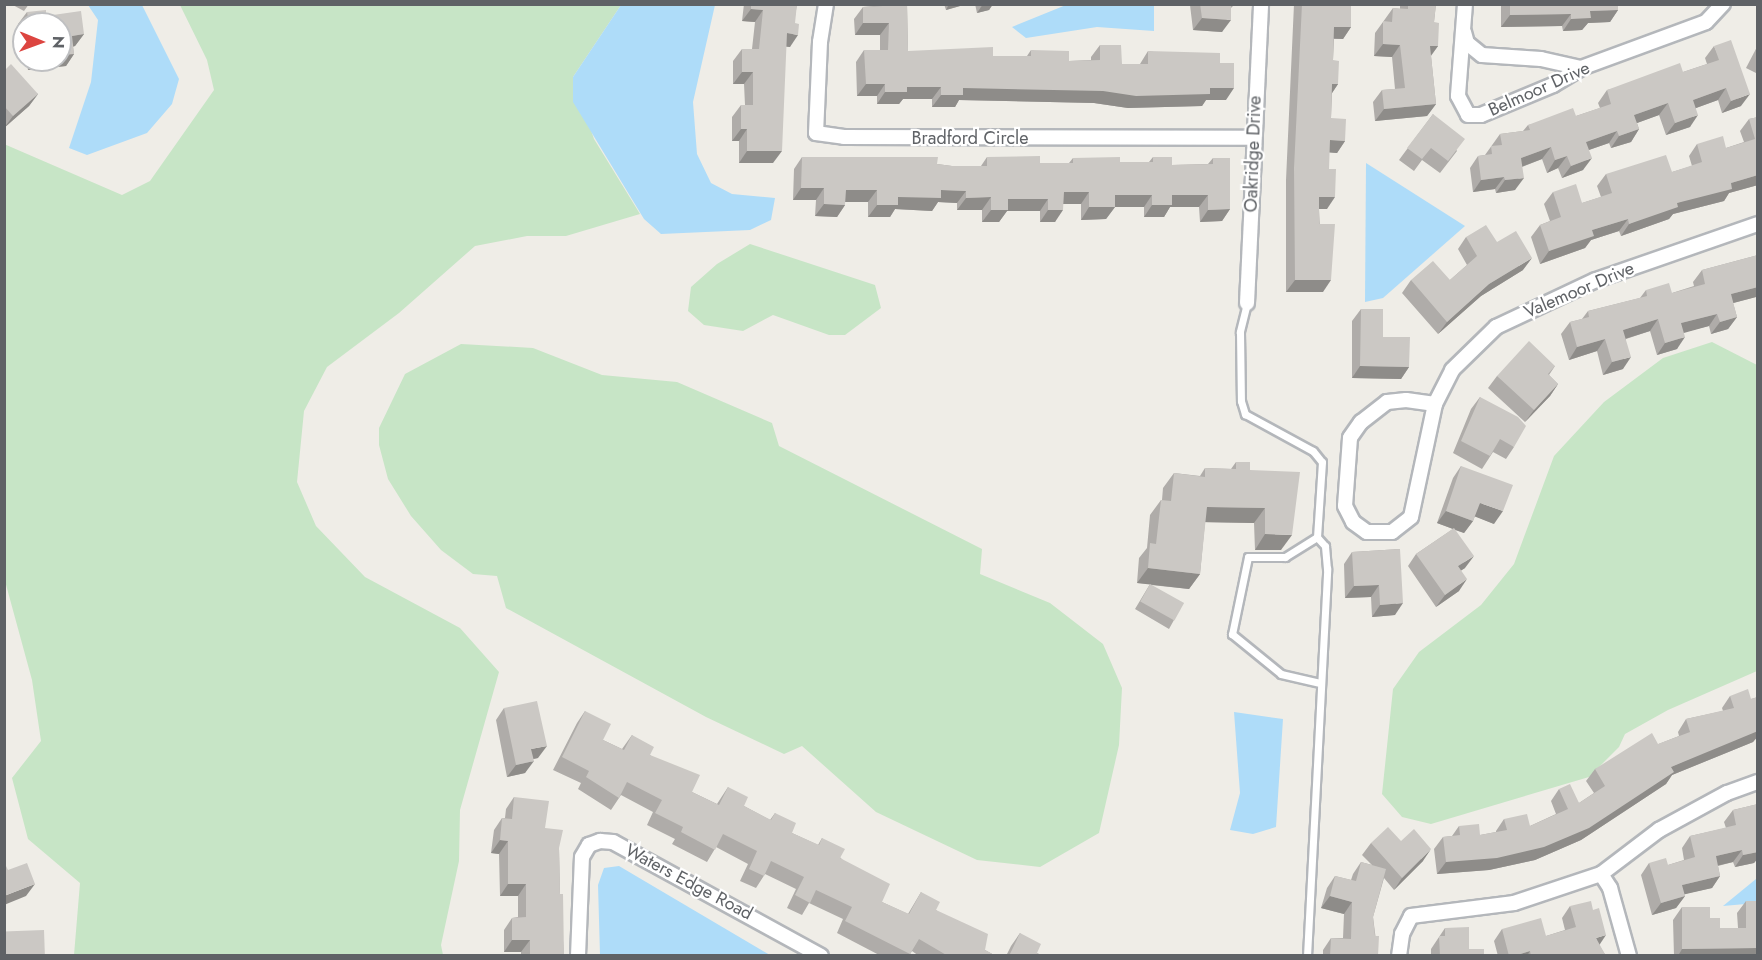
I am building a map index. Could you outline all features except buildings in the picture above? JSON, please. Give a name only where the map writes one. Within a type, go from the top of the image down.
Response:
[{"type":"street","name":"Bradford Circle","points":[[826,4],[820,42],[816,133],[856,137],[1253,138]]},
{"type":"street","name":"Oakridge Drive","points":[[1247,303],[1261,4]]},
{"type":"street","name":"Belmoor Drive","points":[[1465,4],[1458,96],[1468,115],[1481,115],[1553,85],[1581,68],[1706,22],[1723,4]]},
{"type":"street","points":[[1464,32],[1467,43],[1482,56],[1541,59],[1581,68]]},
{"type":"street","name":"Valemoor Drive","points":[[1435,404],[1406,400],[1387,402],[1361,422],[1350,438],[1345,506],[1353,522],[1367,532],[1392,532],[1411,517],[1435,404],[1452,370],[1496,327],[1527,310],[1596,280],[1758,224]]},
{"type":"street","points":[[1399,956],[1402,934],[1411,916],[1514,903],[1601,874],[1659,830],[1727,793],[1758,782]]},
{"type":"street","name":"Waters Edge Road","points":[[578,956],[582,857],[589,845],[600,841],[614,842],[821,956]]},
{"type":"street","points":[[1601,874],[1610,888],[1629,956]]},
{"type":"lane","points":[[1247,303],[1240,332],[1241,401],[1245,414],[1313,450],[1322,462],[1317,537],[1325,546],[1327,569],[1307,956]]},
{"type":"lane","points":[[1317,537],[1285,557],[1248,557],[1232,634],[1281,674],[1320,682]]},
{"type":"green space","points":[[180,5],[621,5],[573,77],[594,139],[640,214],[566,236],[527,236],[475,246],[399,313],[327,367],[304,411],[297,482],[316,526],[365,577],[460,628],[499,672],[460,810],[459,861],[441,945],[443,955],[74,955],[80,883],[28,839],[12,778],[41,741],[32,680],[5,581],[4,144],[122,195],[150,181],[214,90],[207,60]]},
{"type":"green space","points":[[750,244],[875,285],[881,308],[845,335],[829,335],[773,315],[743,331],[704,325],[688,311],[691,287],[717,264]]},
{"type":"green space","points":[[1712,342],[1757,365],[1757,671],[1668,710],[1625,734],[1619,747],[1589,777],[1431,824],[1402,817],[1382,794],[1393,689],[1419,652],[1481,605],[1514,564],[1554,456],[1604,402],[1663,358]]},
{"type":"green space","points":[[461,344],[533,348],[602,375],[677,382],[772,423],[779,446],[982,549],[980,574],[1050,603],[1103,644],[1122,688],[1119,745],[1099,833],[1040,867],[977,860],[876,812],[802,746],[784,754],[706,717],[506,608],[497,576],[473,574],[441,550],[411,516],[388,479],[379,445],[379,428],[405,374]]},
{"type":"water","points":[[88,5],[142,5],[179,79],[172,104],[147,133],[87,155],[69,148],[91,82],[98,20]]},
{"type":"water","points":[[621,5],[715,5],[693,102],[697,154],[711,183],[732,194],[775,198],[771,220],[750,230],[661,234],[644,219],[573,102],[573,77]]},
{"type":"water","points":[[1066,5],[1154,5],[1154,31],[1097,27],[1026,38],[1012,27]]},
{"type":"water","points":[[1366,163],[1465,226],[1383,298],[1365,302]]},
{"type":"water","points":[[1234,712],[1283,719],[1276,827],[1253,834],[1230,830],[1240,793]]},
{"type":"water","points":[[619,866],[770,955],[600,955],[598,885],[604,868]]},
{"type":"water","points":[[1756,879],[1757,903],[1723,906]]}]
